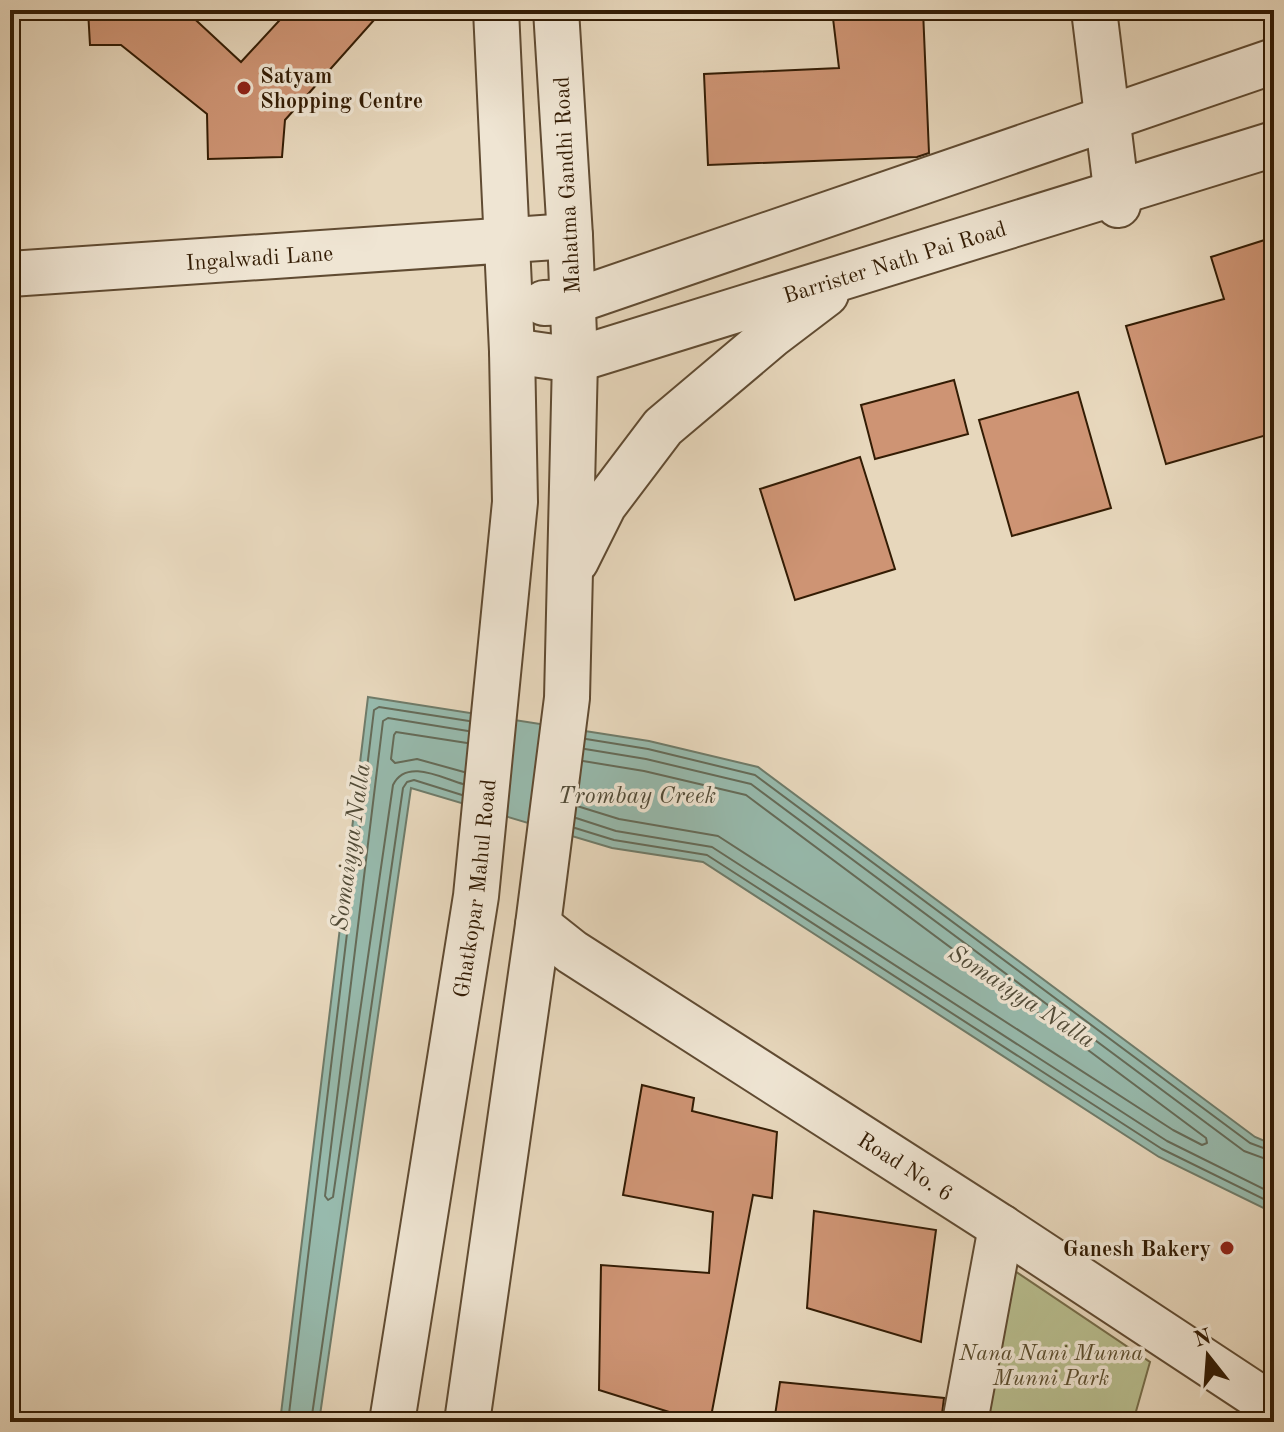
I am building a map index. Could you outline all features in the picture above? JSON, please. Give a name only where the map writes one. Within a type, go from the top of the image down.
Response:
[{"type":"street","points":[[496,10],[512,351]]},
{"type":"street","name":"Mahatma Gandhi Road","points":[[556,10],[575,360]]},
{"type":"street","points":[[1094,10],[1117,199]]},
{"type":"street","points":[[510,304],[572,302],[1274,61]]},
{"type":"street","name":"Barrister Nath Pai Road","points":[[512,351],[575,360],[854,274],[1117,199],[1274,144]]},
{"type":"street","name":"Ingalwadi Lane","points":[[10,274],[570,236]]},
{"type":"street","points":[[570,573],[604,505],[663,427],[772,335],[854,274]]},
{"type":"street","name":"Ghatkopar Mahul Road","points":[[392,1422],[476,896],[515,502],[512,351]]},
{"type":"street","points":[[467,1422],[567,698],[575,360]]},
{"type":"street","name":"Road No. 6","points":[[538,925],[572,952],[1001,1227],[1274,1407]]},
{"type":"street","points":[[965,1422],[1001,1227]]},
{"type":"green space","name":"Nana Nani Munna Munni Park","points":[[1012,1269],[1150,1362],[1133,1422],[982,1422]]},
{"type":"water","name":"Trombay Creek","points":[[368,697],[649,741],[758,767],[1255,1137],[1274,1145],[1274,1213],[1159,1157],[703,862],[612,848],[411,788],[319,1422],[280,1422]]},
{"type":"building","name":"Satyam Shopping Centre","points":[[88,10],[185,10],[241,62],[289,10],[383,10],[285,120],[282,157],[208,159],[207,114],[121,45],[90,45]]},
{"type":"building","points":[[832,10],[923,10],[929,153],[917,157],[708,165],[704,74],[839,68]]},
{"type":"building","points":[[1274,237],[1274,433],[1166,464],[1126,326],[1224,299],[1211,257]]},
{"type":"building","points":[[954,380],[968,434],[875,459],[861,405]]},
{"type":"building","points":[[1078,392],[1111,508],[1012,536],[979,420]]},
{"type":"building","points":[[860,457],[895,569],[795,600],[760,489]]},
{"type":"building","points":[[642,1085],[694,1098],[692,1111],[777,1132],[772,1198],[753,1195],[710,1422],[701,1422],[599,1390],[601,1265],[709,1273],[713,1212],[623,1195]]},
{"type":"building","points":[[814,1211],[936,1230],[921,1342],[807,1308]]},
{"type":"building","points":[[780,1382],[944,1398],[941,1422],[774,1422]]},
{"type":"place","name":"Satyam Shopping Centre","points":[[244,88]]},
{"type":"place","name":"Ganesh Bakery","points":[[1227,1248]]},
{"type":"water label","name":"Somaiyya Nalla","points":[[350,847]]},
{"type":"water label","name":"Somaiyya Nalla","points":[[1022,996]]}]
